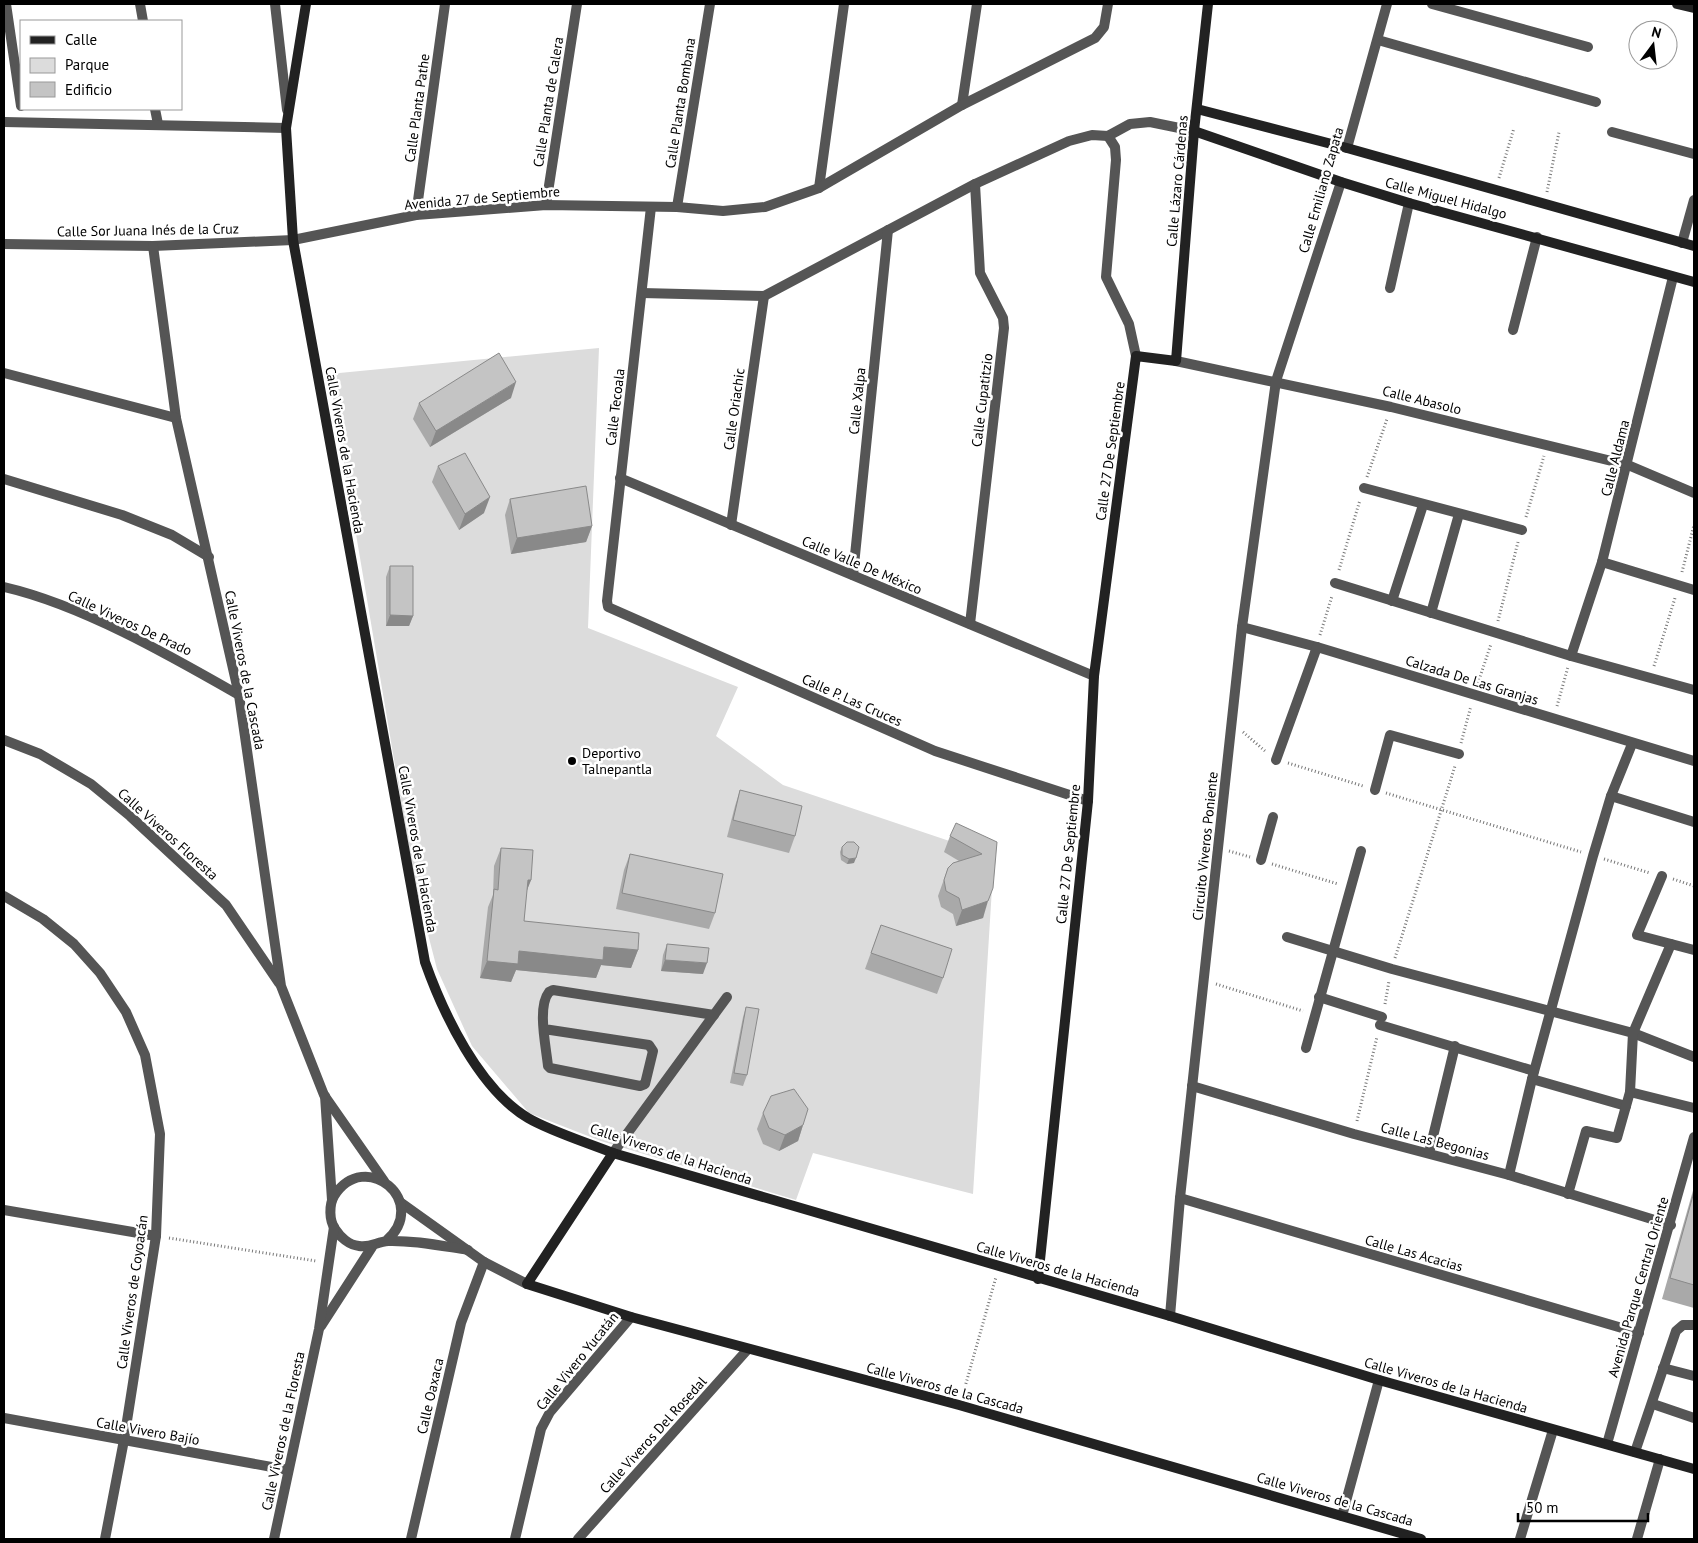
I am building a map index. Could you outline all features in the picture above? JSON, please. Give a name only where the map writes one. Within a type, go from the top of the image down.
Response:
[{"type":"street","points":[[6,4],[20,100]]},
{"type":"street","points":[[140,4],[142,20]]},
{"type":"street","points":[[275,4],[288,110]]},
{"type":"street","name":"Calle Viveros de la Hacienda","points":[[306,4],[286,128],[293,240],[425,962],[438,998],[464,1049],[502,1097],[528,1118],[613,1153],[1038,1279],[1170,1316],[1379,1380],[1694,1469]]},
{"type":"street","name":"Calle Planta Pathe","points":[[416,215],[446,4]]},
{"type":"street","name":"Calle Planta de Calera","points":[[546,205],[577,4]]},
{"type":"street","name":"Calle Planta Bombana","points":[[676,207],[710,4]]},
{"type":"street","points":[[819,188],[844,4]]},
{"type":"street","points":[[962,106],[977,4]]},
{"type":"street","name":"Avenida 27 de Septiembre","points":[[293,240],[416,215],[546,205],[676,207],[724,210],[765,207],[819,188],[962,106],[1095,38],[1104,27],[1108,4]]},
{"type":"street","name":"Calle Lázaro Cárdenas","points":[[1176,361],[1194,131],[1198,109],[1208,4]]},
{"type":"street","name":"Calle Emiliano Zapata","points":[[1347,148],[1387,4]]},
{"type":"street","points":[[1432,4],[1588,47]]},
{"type":"street","points":[[1677,4],[1694,8]]},
{"type":"street","points":[[1378,40],[1596,102]]},
{"type":"street","name":"Calle Miguel Hidalgo","points":[[1198,109],[1347,148],[1694,246]]},
{"type":"street","points":[[22,110],[24,122]]},
{"type":"street","points":[[155,110],[158,124]]},
{"type":"street","points":[[4,122],[286,128]]},
{"type":"street","points":[[642,293],[764,296],[974,184],[1069,141],[1092,136],[1108,136],[1130,124],[1150,122],[1194,131]]},
{"type":"street","name":"Calle Miguel Hidalgo","points":[[1194,131],[1341,182],[1409,203],[1537,236],[1694,282]]},
{"type":"street","points":[[1612,132],[1694,154]]},
{"type":"street","name":"Calle 27 De Septiembre","points":[[1038,1279],[1088,801],[1094,676],[1136,356],[1130,324],[1106,277],[1116,160],[1115,147],[1108,136]]},
{"type":"street","name":"Calle Emiliano Zapata","points":[[1276,382],[1341,182]]},
{"type":"street","name":"Calle Cupatitzio","points":[[970,624],[1004,328],[1003,318],[980,273],[974,184]]},
{"type":"street","points":[[1682,243],[1694,200]]},
{"type":"street","points":[[1390,288],[1409,203]]},
{"type":"street","name":"Calle Tecoala","points":[[610,610],[607,601],[650,207]]},
{"type":"street","name":"Calle Xalpa","points":[[853,575],[888,230]]},
{"type":"street","points":[[1513,330],[1537,236]]},
{"type":"street","name":"Calle Sor Juana Inés de la Cruz","points":[[4,244],[153,246],[293,240]]},
{"type":"street","name":"Calle Viveros de la Cascada","points":[[153,246],[176,418],[209,556],[239,695],[281,986],[324,1095],[384,1181]]},
{"type":"street","name":"Calle Aldama","points":[[1571,656],[1602,562],[1628,465],[1673,277]]},
{"type":"street","name":"Calle Oriachic","points":[[732,525],[764,296]]},
{"type":"street","name":"Calle Abasolo","points":[[1136,356],[1176,361],[1391,407],[1628,465],[1694,493]]},
{"type":"street","points":[[4,373],[176,418]]},
{"type":"street","name":"Circuito Viveros Poniente","points":[[1170,1316],[1180,1198],[1233,724],[1242,627],[1276,382]]},
{"type":"street","name":"Calle Valle De México","points":[[620,478],[1094,676]]},
{"type":"street","points":[[4,479],[122,514],[172,535],[209,556]]},
{"type":"street","points":[[1364,488],[1422,505],[1522,530]]},
{"type":"street","points":[[1392,601],[1422,505]]},
{"type":"street","points":[[1431,613],[1459,514]]},
{"type":"street","points":[[1602,562],[1694,590]]},
{"type":"street","points":[[1336,583],[1571,656],[1694,690]]},
{"type":"street","name":"Calle Viveros De Prado","points":[[4,587],[78,611],[194,669],[239,695]]},
{"type":"street","name":"Calle P. Las Cruces","points":[[610,610],[935,751],[1088,801]]},
{"type":"street","name":"Calzada De Las Granjas","points":[[1242,627],[1317,647],[1632,744],[1694,761]]},
{"type":"street","points":[[1276,760],[1317,647]]},
{"type":"street","points":[[1375,790],[1390,735],[1459,754]]},
{"type":"street","name":"Calle Viveros Floresta","points":[[4,740],[40,754],[90,784],[130,816],[226,905],[281,986]]},
{"type":"street","points":[[1509,1175],[1533,1075],[1593,856],[1611,796],[1632,744]]},
{"type":"street","points":[[1611,796],[1694,822]]},
{"type":"street","points":[[1261,860],[1273,818]]},
{"type":"street","points":[[1306,1048],[1361,850]]},
{"type":"street","points":[[1662,876],[1637,935],[1694,950]]},
{"type":"street","name":"Calle Viveros de Coyoacán","points":[[4,896],[43,919],[74,944],[100,973],[126,1012],[145,1055],[160,1134],[156,1236],[124,1440],[105,1539]]},
{"type":"street","points":[[1287,937],[1392,969],[1633,1033],[1694,1057]]},
{"type":"street","points":[[1568,1194],[1586,1131],[1617,1138],[1630,1092],[1633,1033],[1672,944]]},
{"type":"street","points":[[544,1029],[649,1045],[653,1051],[645,1084],[640,1086],[550,1068],[544,1029],[542,1004],[545,997],[553,990],[714,1015]]},
{"type":"street","points":[[527,1284],[613,1153],[726,997]]},
{"type":"street","points":[[1319,997],[1533,1075],[1626,1106]]},
{"type":"street","points":[[1428,1153],[1455,1046]]},
{"type":"street","name":"Calle Las Begonias","points":[[1192,1086],[1354,1134],[1509,1175],[1671,1225]]},
{"type":"street","points":[[1630,1092],[1694,1108]]},
{"type":"street","name":"Calle Viveros de la Cascada","points":[[324,1095],[332,1200]]},
{"type":"street","name":"Avenida Parque Central Oriente","points":[[1607,1444],[1671,1225],[1694,1138]]},
{"type":"street","points":[[369,1176],[384,1181],[394,1190],[400,1202],[401,1219],[393,1235],[386,1241],[372,1247],[356,1246],[343,1239],[334,1228],[330,1214],[332,1200],[340,1187],[354,1178],[369,1176]]},
{"type":"street","name":"Calle Las Acacias","points":[[1180,1198],[1639,1333]]},
{"type":"street","name":"Calle Viveros de la Cascada","points":[[400,1202],[484,1262],[527,1284],[631,1317],[959,1405],[1421,1539]]},
{"type":"street","points":[[4,1210],[156,1236]]},
{"type":"street","name":"Calle Viveros de la Floresta","points":[[274,1539],[319,1330],[327,1263],[334,1228]]},
{"type":"street","name":"Calle Viveros de la Cascada","points":[[386,1241],[432,1244],[468,1250]]},
{"type":"street","name":"Calle Viveros de la Floresta","points":[[319,1330],[372,1247]]},
{"type":"street","name":"Calle Oaxaca","points":[[411,1539],[461,1323],[484,1262]]},
{"type":"street","name":"Calle Vivero Yucatán","points":[[515,1539],[541,1430],[550,1412],[631,1317]]},
{"type":"street","points":[[1635,1452],[1653,1404],[1676,1330],[1683,1325],[1694,1325]]},
{"type":"street","name":"Calle Viveros Del Rosedal","points":[[578,1539],[748,1349]]},
{"type":"street","points":[[1663,1368],[1694,1376]]},
{"type":"street","points":[[1342,1516],[1379,1380]]},
{"type":"street","points":[[1653,1404],[1694,1418]]},
{"type":"street","name":"Calle Vivero Bajío","points":[[4,1418],[288,1470]]},
{"type":"street","points":[[1520,1539],[1553,1430]]},
{"type":"street","points":[[1637,1539],[1660,1459]]},
{"type":"path","points":[[1496,191],[1514,128]]},
{"type":"path","points":[[1544,204],[1559,132]]},
{"type":"path","points":[[1354,1134],[1392,969],[1459,754],[1474,694],[1495,632],[1547,446]]},
{"type":"path","points":[[1650,679],[1679,586],[1694,524]]},
{"type":"path","points":[[1317,647],[1336,583]]},
{"type":"path","points":[[1553,719],[1571,656]]},
{"type":"path","points":[[1233,724],[1276,760],[1694,886]]},
{"type":"path","points":[[1219,848],[1352,888]]},
{"type":"path","points":[[1204,980],[1315,1014]]},
{"type":"path","points":[[156,1236],[327,1263]]},
{"type":"path","points":[[959,1405],[999,1267]]},
{"type":"green space","name":"Deportivo Talnepantla","points":[[599,348],[588,628],[738,687],[716,736],[783,785],[994,856],[973,1194],[813,1153],[796,1200],[601,1141],[529,1113],[472,1046],[437,969],[415,884],[329,374]]},
{"type":"building","points":[[499,353],[516,382],[436,431],[419,403]]},
{"type":"building","points":[[465,453],[490,497],[465,514],[438,466]]},
{"type":"building","points":[[586,486],[592,526],[517,538],[510,499]]},
{"type":"building","points":[[390,566],[413,566],[413,616],[390,615]]},
{"type":"building","points":[[740,790],[802,806],[795,836],[733,820]]},
{"type":"building","points":[[956,823],[997,842],[993,888],[988,901],[962,910],[959,898],[946,891],[944,880],[948,868],[953,863],[982,854],[950,836]]},
{"type":"building","points":[[847,842],[854,842],[859,847],[856,858],[849,859],[842,855],[842,847]]},
{"type":"building","points":[[501,848],[533,850],[531,880],[528,880],[524,921],[639,933],[638,950],[604,947],[603,960],[519,951],[518,964],[487,961],[494,889],[498,890]]},
{"type":"building","points":[[630,854],[723,874],[715,913],[622,893]]},
{"type":"building","points":[[881,925],[952,949],[943,978],[871,953]]},
{"type":"building","points":[[667,944],[709,948],[707,963],[665,960]]},
{"type":"building","points":[[746,1007],[759,1009],[747,1075],[734,1073]]},
{"type":"building","points":[[794,1089],[808,1109],[803,1125],[785,1135],[769,1128],[763,1113],[771,1096]]},
{"type":"building","points":[[1694,1192],[1694,1285],[1670,1278]]},
{"type":"place","name":"Deportivo Talnepantla","points":[[572,761]]}]
